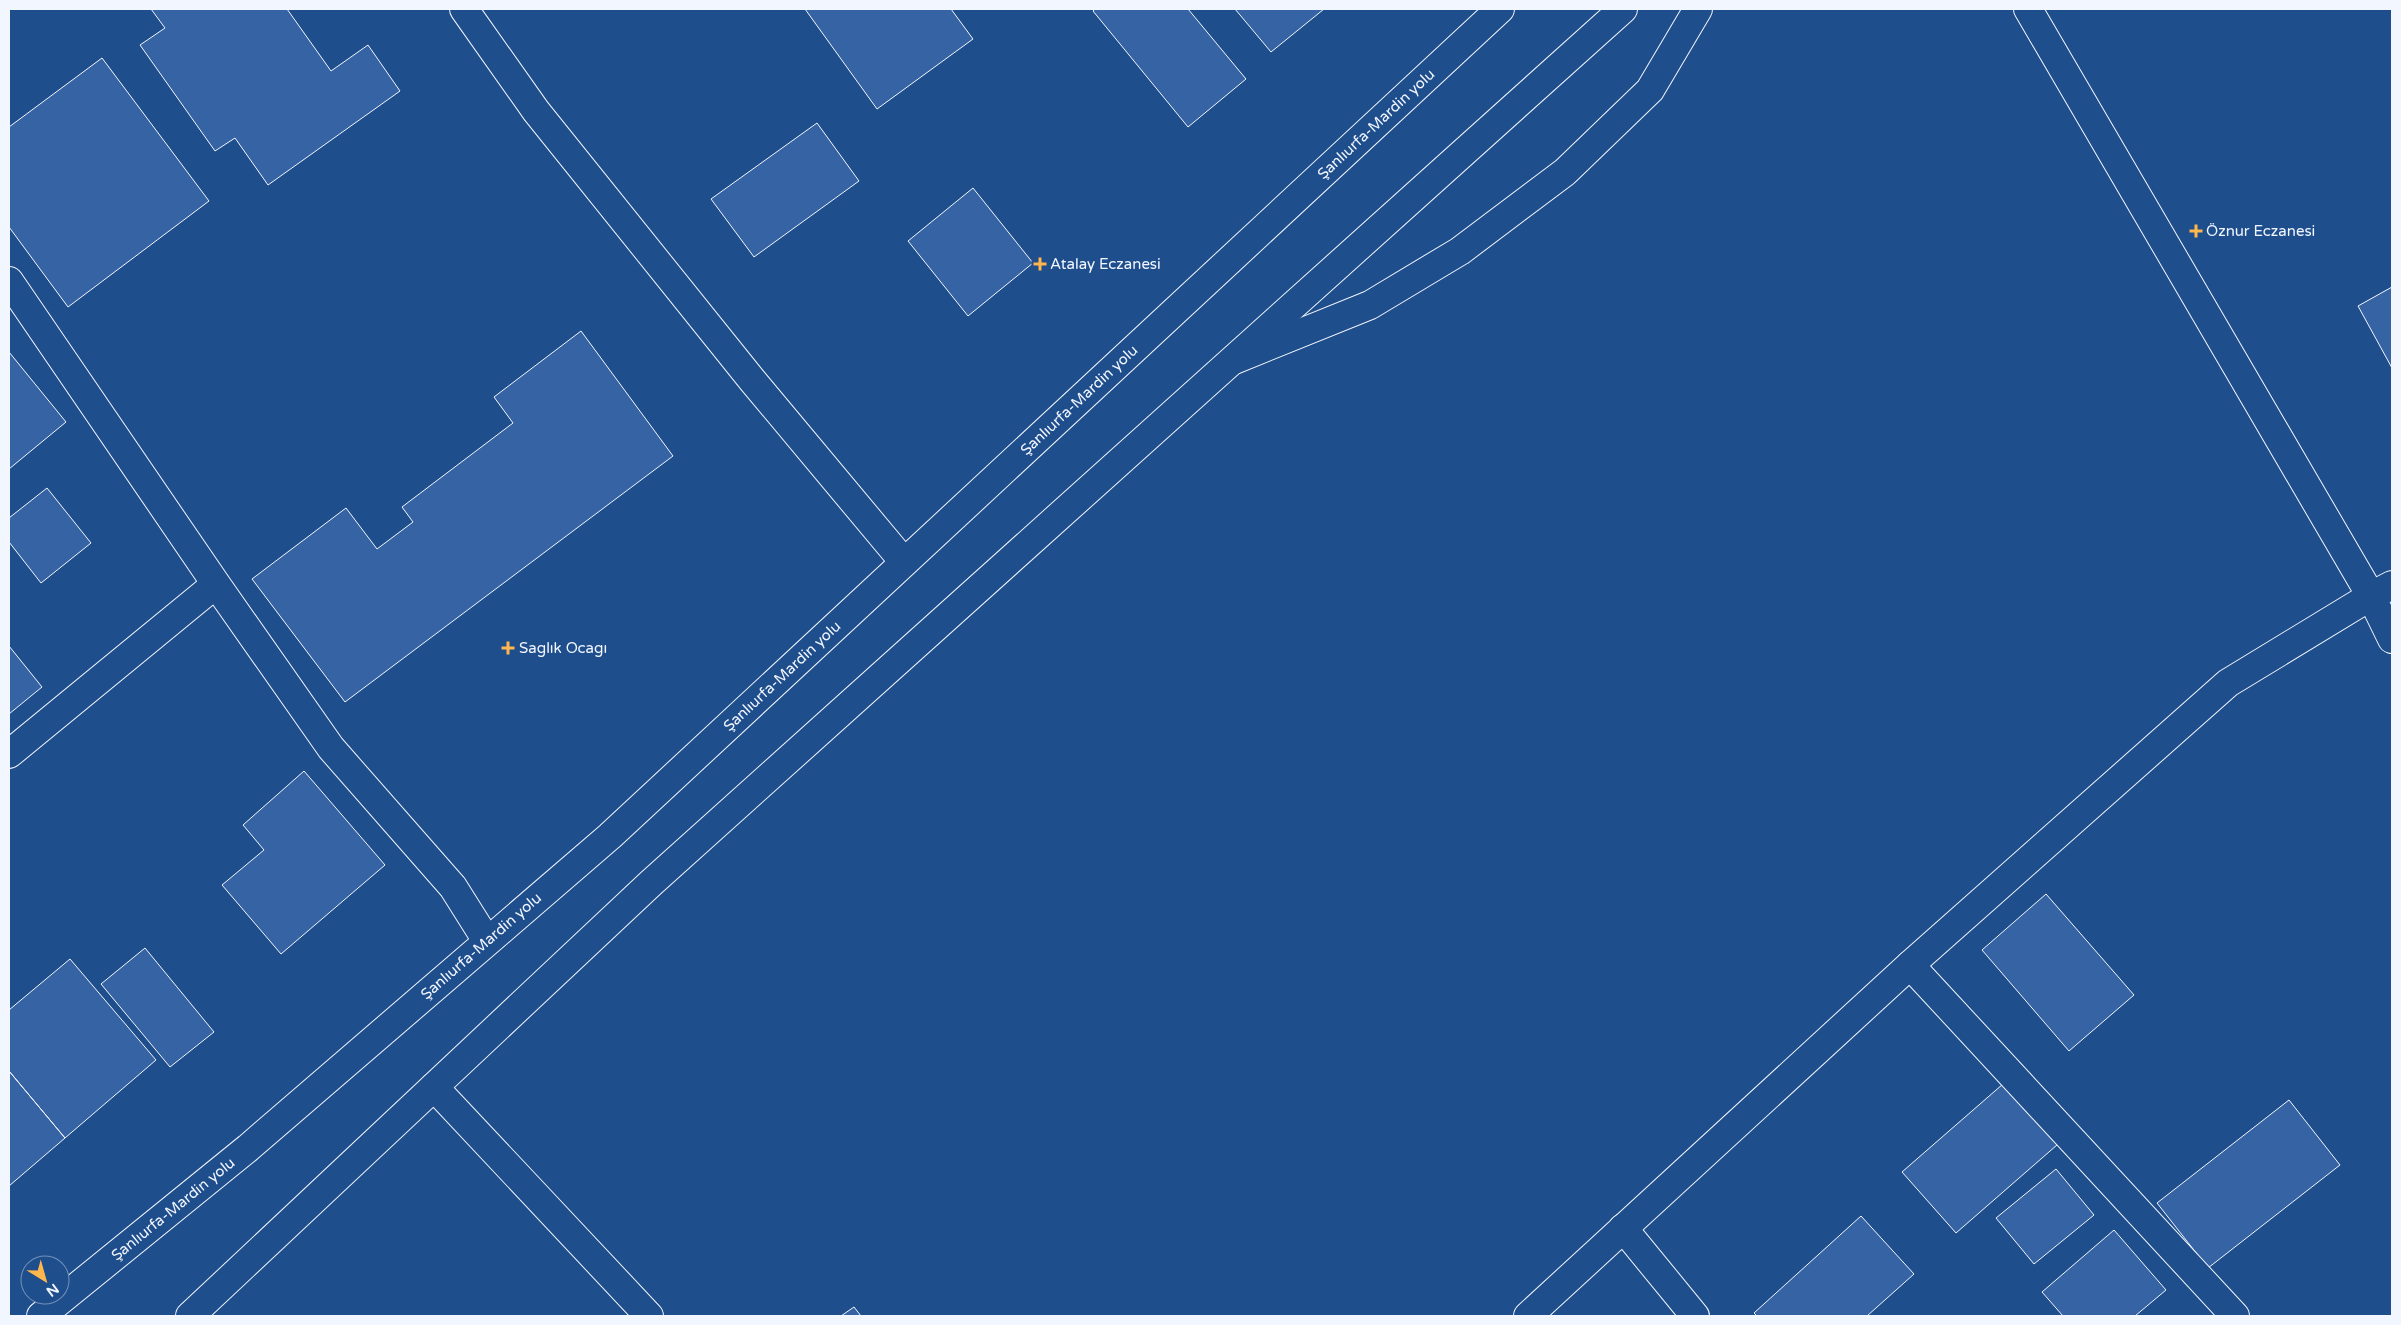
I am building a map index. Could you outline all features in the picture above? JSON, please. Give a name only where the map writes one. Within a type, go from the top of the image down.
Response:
[{"type":"main road","points":[[464,9],[536,111],[746,372],[904,562]]},
{"type":"main road","name":"Şanlıurfa-Mardin yolu","points":[[41,1316],[248,1148],[610,836],[1500,9]]},
{"type":"main road","points":[[190,1316],[658,877],[1623,9]]},
{"type":"main road","points":[[1230,362],[1370,305],[1460,251],[1565,172],[1650,90],[1698,9]]},
{"type":"main road","points":[[2028,9],[2381,591],[2392,638]]},
{"type":"main road","points":[[9,281],[216,584],[331,748],[454,887],[487,941]]},
{"type":"main road","points":[[9,754],[216,584]]},
{"type":"main road","points":[[1528,1316],[1910,964],[2228,683],[2381,591]]},
{"type":"main road","points":[[1910,964],[2235,1316]]},
{"type":"main road","points":[[434,1087],[649,1316]]},
{"type":"main road","points":[[1623,1228],[1695,1316]]},
{"type":"building","points":[[151,9],[287,9],[331,71],[368,45],[400,91],[268,185],[235,138],[215,151],[140,45],[165,28]]},
{"type":"building","points":[[805,9],[951,9],[973,39],[877,109]]},
{"type":"building","points":[[1095,9],[1188,9],[1246,79],[1188,127],[1093,11]]},
{"type":"building","points":[[1235,9],[1324,9],[1271,52]]},
{"type":"building","points":[[102,58],[209,201],[68,307],[9,227],[9,127]]},
{"type":"building","points":[[817,123],[859,181],[754,257],[711,199]]},
{"type":"building","points":[[973,188],[1033,263],[968,316],[908,241]]},
{"type":"building","points":[[2392,287],[2392,368],[2358,306]]},
{"type":"building","points":[[581,331],[673,456],[345,702],[252,579],[346,508],[377,549],[413,522],[402,507],[513,423],[494,397]]},
{"type":"building","points":[[9,352],[66,422],[9,469]]},
{"type":"building","points":[[47,488],[91,543],[41,583],[9,542],[9,518]]},
{"type":"building","points":[[9,646],[42,687],[9,714]]},
{"type":"building","points":[[304,771],[385,865],[281,954],[222,885],[264,850],[243,825]]},
{"type":"building","points":[[2046,894],[2134,995],[2069,1051],[1982,950]]},
{"type":"building","points":[[145,948],[214,1032],[170,1067],[101,984]]},
{"type":"building","points":[[70,959],[156,1060],[65,1138],[9,1071],[9,1010]]},
{"type":"building","points":[[9,1071],[65,1138],[9,1186]]},
{"type":"building","points":[[2011,1077],[2065,1138],[1956,1233],[1902,1172]]},
{"type":"building","points":[[2289,1100],[2340,1165],[2208,1268],[2157,1203]]},
{"type":"building","points":[[2056,1169],[2094,1215],[2034,1264],[1996,1218]]},
{"type":"building","points":[[1861,1216],[1914,1274],[1867,1316],[1757,1316],[1754,1313]]},
{"type":"building","points":[[2114,1230],[2166,1290],[2135,1316],[2063,1316],[2042,1292]]},
{"type":"building","points":[[854,1307],[861,1316],[841,1316]]},
{"type":"place","name":"Öznur Eczanesi","points":[[2196,231]]},
{"type":"place","name":"Atalay Eczanesi","points":[[1040,264]]},
{"type":"place","name":"Saglık Ocagı","points":[[508,648]]}]
